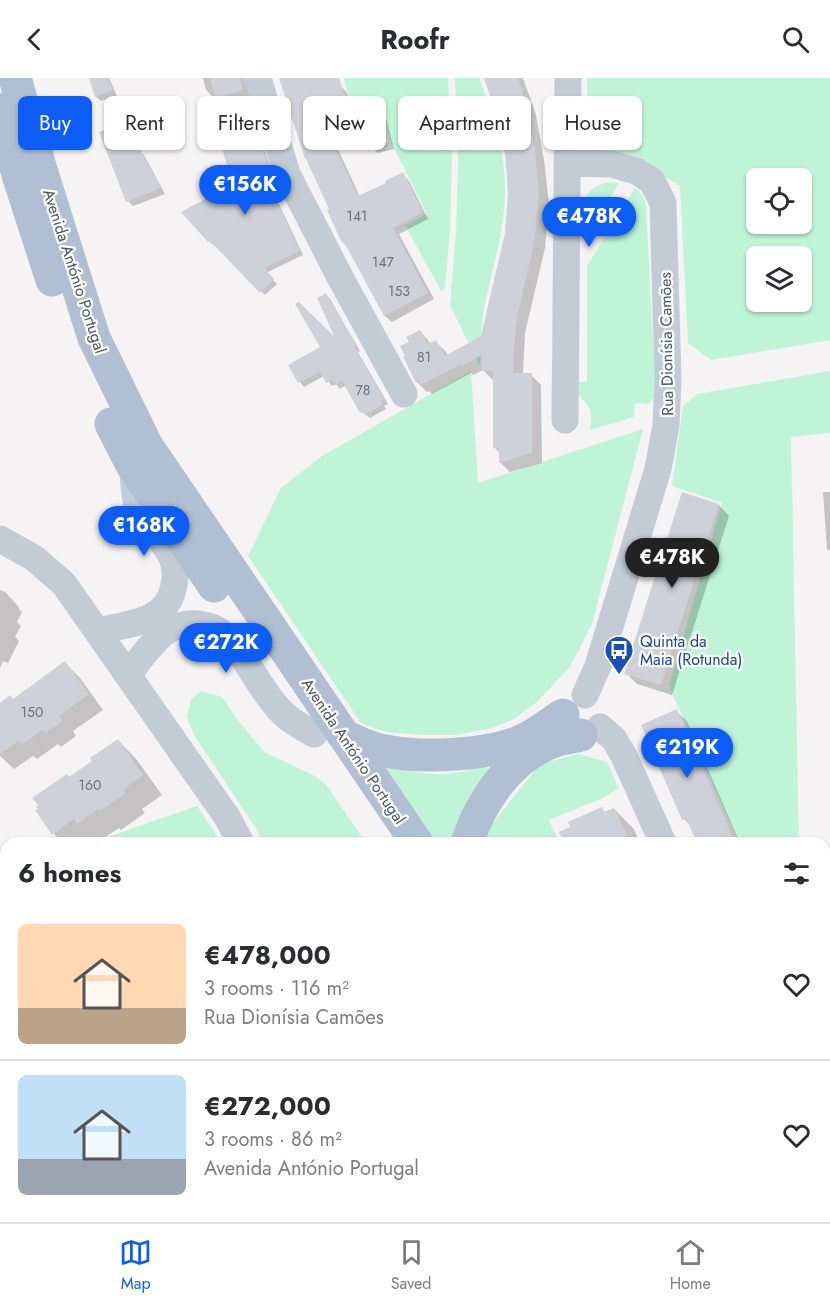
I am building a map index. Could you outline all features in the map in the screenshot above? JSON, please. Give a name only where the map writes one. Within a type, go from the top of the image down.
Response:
[{"type":"main road","name":"Avenida António Portugal","points":[[15,78],[41,170],[94,338],[147,446],[329,734],[387,837]]},
{"type":"main road","name":"Avenida António Portugal","points":[[0,110],[19,178],[74,348],[132,465],[329,734],[412,837]]},
{"type":"main road","points":[[329,734],[391,753],[456,754],[493,749],[519,742],[541,730],[582,718]]},
{"type":"main road","points":[[469,837],[473,825],[493,791],[512,769],[533,752],[556,741],[582,718]]},
{"type":"street","points":[[258,78],[287,174],[404,394]]},
{"type":"street","points":[[565,420],[568,78]]},
{"type":"street","name":"Rua Dionísia Camões","points":[[567,164],[612,164],[636,171],[652,181],[663,202],[668,381],[666,424],[655,480],[582,718]]},
{"type":"street","points":[[98,631],[144,620],[159,613],[168,603],[174,589],[176,572],[172,557],[138,507],[132,465]]},
{"type":"street","points":[[0,539],[34,558],[64,584],[227,817],[238,837]]},
{"type":"street","points":[[128,675],[157,639],[168,630],[183,624],[211,627],[221,632],[231,643],[277,708],[296,724],[329,734]]},
{"type":"street","points":[[582,718],[614,739],[660,837]]},
{"type":"green space","points":[[344,78],[448,78],[449,96],[398,96],[398,150],[452,150],[450,231],[445,288],[441,291],[405,225],[427,214],[391,142],[386,124],[386,96],[348,96]]},
{"type":"green space","points":[[455,78],[479,78],[486,96],[456,96]]},
{"type":"green space","points":[[587,78],[830,78],[830,340],[711,360],[688,343],[680,186],[629,155],[596,152],[595,150],[642,150],[642,96],[587,96]]},
{"type":"green space","points":[[458,150],[501,150],[505,179],[502,225],[482,321],[480,366],[450,305],[456,231]]},
{"type":"green space","points":[[613,182],[619,183],[599,216],[583,205],[587,195],[594,188]]},
{"type":"green space","points":[[635,188],[643,196],[646,205],[654,398],[649,404],[635,403],[634,417],[590,430],[590,408],[578,394],[577,382],[587,382],[587,266]]},
{"type":"green space","points":[[471,371],[478,483],[643,429],[592,624],[570,667],[537,702],[514,719],[489,729],[455,735],[394,733],[376,729],[361,723],[248,556],[281,488],[322,456]]},
{"type":"green space","points":[[830,371],[830,433],[791,437],[799,837],[736,837],[669,686],[722,503],[672,486],[683,406],[698,394]]},
{"type":"green space","points":[[201,691],[222,697],[264,752],[315,776],[327,786],[362,837],[260,837],[194,735],[187,718],[191,699]]},
{"type":"green space","points":[[578,754],[607,762],[619,788],[603,798],[549,820],[556,837],[487,837],[492,824],[540,764]]},
{"type":"green space","points":[[486,766],[489,769],[465,804],[454,837],[433,837],[386,768],[428,774],[460,772]]},
{"type":"green space","points":[[197,806],[218,837],[107,837]]},
{"type":"building","points":[[89,78],[107,78],[113,90],[95,97]]},
{"type":"building","points":[[210,78],[240,78],[243,90],[214,96]]},
{"type":"building","points":[[279,78],[339,78],[345,96],[303,96],[303,150],[336,150],[358,196],[403,172],[423,212],[393,228],[428,293],[384,316],[344,242],[342,243],[327,210],[329,209],[305,159],[291,115],[291,96],[285,96]]},
{"type":"building","points":[[484,78],[518,78],[524,96],[490,96]]},
{"type":"building","points":[[531,129],[539,193],[535,238],[516,323],[513,373],[532,373],[532,453],[499,463],[499,449],[493,448],[493,371],[481,370],[482,355],[421,385],[419,381],[416,383],[400,346],[409,342],[406,337],[420,330],[428,344],[436,340],[445,356],[481,336],[505,233],[508,193],[504,150],[531,150]]},
{"type":"building","points":[[104,130],[104,145],[99,132]]},
{"type":"building","points":[[106,150],[140,150],[161,188],[126,202]]},
{"type":"building","points":[[222,150],[263,150],[269,168],[262,170],[300,251],[264,268],[274,279],[260,293],[181,212],[209,197],[200,185],[231,177]]},
{"type":"building","points":[[326,293],[384,399],[381,401],[382,405],[365,415],[363,411],[360,413],[342,381],[335,385],[332,380],[326,383],[320,372],[298,383],[288,365],[320,347],[295,304],[299,302],[334,336],[317,298]]},
{"type":"building","points":[[682,492],[719,504],[661,685],[624,674]]},
{"type":"building","points":[[65,661],[89,694],[59,716],[63,721],[45,733],[42,730],[21,745],[18,741],[0,754],[0,703],[10,695],[13,699]]},
{"type":"building","points":[[677,709],[732,837],[694,837],[686,818],[682,820],[641,725]]},
{"type":"building","points":[[118,739],[143,775],[124,789],[126,793],[100,811],[98,809],[77,824],[74,819],[52,835],[35,810],[38,809],[36,807],[38,805],[32,798],[67,774],[69,777],[92,761],[90,758]]},
{"type":"building","points":[[602,807],[604,812],[614,808],[628,837],[562,837],[559,832],[570,827],[568,822]]},
{"type":"place","name":"Quinta da Maia (Rotunda)","points":[[619,676]]}]
